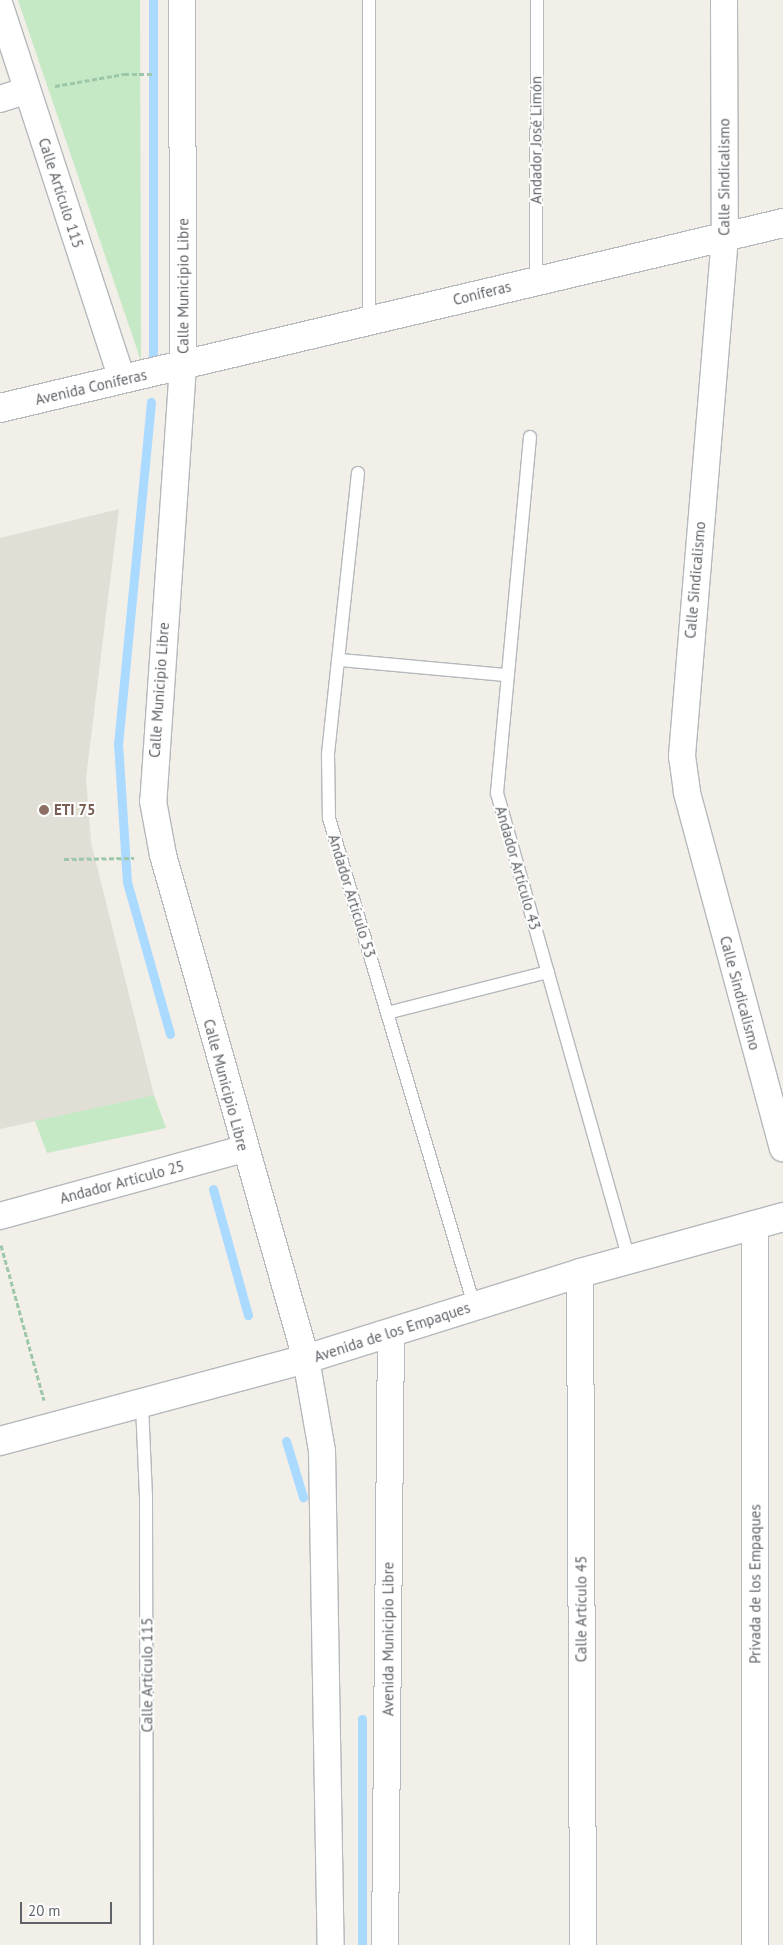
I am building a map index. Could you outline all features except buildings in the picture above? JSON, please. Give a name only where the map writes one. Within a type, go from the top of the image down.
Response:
[{"type":"main road","name":"Coníferas","points":[[183,366],[536,279],[783,222]]},
{"type":"main road","name":"Avenida Coníferas","points":[[0,408],[183,366]]},
{"type":"main road","name":"Avenida de los Empaques","points":[[0,1442],[306,1359],[390,1334],[474,1305],[580,1272],[783,1217]]},
{"type":"street","name":"Calle Municipio Libre","points":[[182,0],[183,366],[153,801],[163,855],[244,1149],[306,1359]]},
{"type":"street","name":"Calle Sindicalismo","points":[[724,0],[724,237],[682,756],[687,793],[783,1148]]},
{"type":"street","name":"Calle Artículo 115","points":[[0,6],[122,380]]},
{"type":"street","points":[[0,99],[27,90]]},
{"type":"street","name":"Andador Artículo 25","points":[[0,1216],[244,1149]]},
{"type":"street","name":"Privada de los Empaques","points":[[755,1224],[755,1945]]},
{"type":"street","name":"Calle Artículo 45","points":[[580,1272],[583,1945]]},
{"type":"street","name":"Avenida Municipio Libre","points":[[385,1945],[390,1334]]},
{"type":"street","points":[[306,1359],[322,1451],[331,1945]]},
{"type":"lane","points":[[369,0],[370,321]]},
{"type":"lane","name":"Andador José Limón","points":[[536,0],[536,279]]},
{"type":"lane","name":"Andador Artículo 43","points":[[530,437],[497,793],[629,1258]]},
{"type":"lane","name":"Andador Artículo 53","points":[[358,473],[341,660],[328,755],[329,818],[474,1305]]},
{"type":"lane","points":[[341,660],[507,675]]},
{"type":"lane","points":[[387,1013],[548,972]]},
{"type":"lane","name":"Calle Artículo 115","points":[[142,1405],[146,1496],[147,1945]]},
{"type":"path","points":[[27,90],[124,74],[159,74]]},
{"type":"path","points":[[64,859],[137,858]]},
{"type":"path","points":[[0,1240],[51,1427]]},
{"type":"shaded area","name":"ETI 75","points":[[119,509],[86,778],[91,842],[154,1095],[0,1129],[0,538]]},
{"type":"green space","points":[[18,0],[140,0],[141,361]]},
{"type":"green space","points":[[154,1095],[166,1128],[47,1153],[35,1121]]},
{"type":"waterway","points":[[153,0],[153,358]]},
{"type":"waterway","points":[[151,402],[118,743],[127,882],[170,1034]]},
{"type":"waterway","points":[[213,1189],[248,1315]]},
{"type":"waterway","points":[[286,1441],[303,1497]]},
{"type":"waterway","points":[[362,1719],[362,1945]]},
{"type":"place","name":"ETI 75","points":[[44,810]]}]
